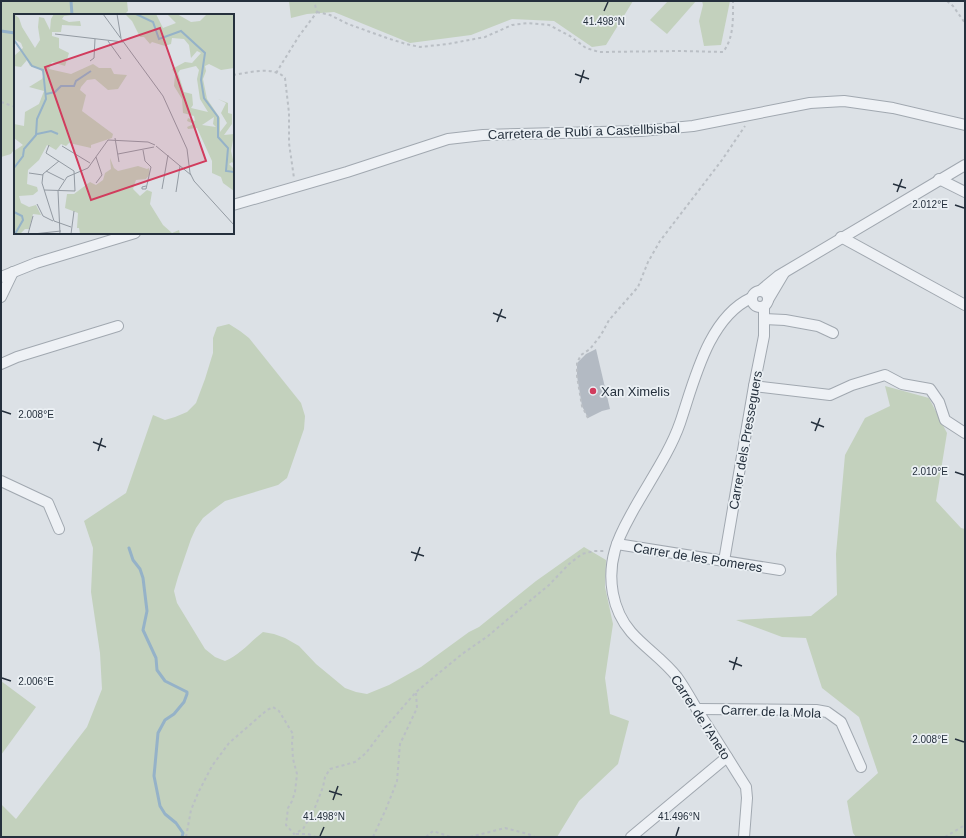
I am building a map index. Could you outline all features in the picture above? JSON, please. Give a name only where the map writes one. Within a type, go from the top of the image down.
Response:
[{"type":"street","name":"Carretera de Rubí a Castellbisbal","points":[[234,205],[296,187],[448,139],[483,135],[640,131],[693,126],[810,103],[844,101],[893,108],[965,125]]},
{"type":"street","points":[[759,304],[767,295],[760,291],[778,276],[965,164]]},
{"type":"street","points":[[940,179],[965,192]]},
{"type":"street","points":[[1,277],[36,262],[132,234]]},
{"type":"street","points":[[841,237],[965,305]]},
{"type":"street","points":[[1,297],[13,272]]},
{"type":"street","points":[[784,273],[759,304],[760,315],[764,319],[784,320],[818,326],[833,333]]},
{"type":"street","name":"Carrer de l'Aneto","points":[[744,837],[747,798],[746,787],[677,677],[632,633],[622,620],[612,592],[612,570],[616,548],[622,531],[677,432],[696,376],[711,339],[734,310],[759,304]]},
{"type":"street","name":"Carrer dels Presseguers","points":[[724,561],[764,336],[764,319]]},
{"type":"street","points":[[1,364],[17,357],[118,326]]},
{"type":"street","points":[[754,386],[830,395],[852,385],[885,375],[902,384],[930,389],[939,402],[945,420],[965,433]]},
{"type":"street","points":[[1,481],[48,502],[59,530]]},
{"type":"street","name":"Carrer de les Pomeres","points":[[616,548],[724,561],[780,570]]},
{"type":"street","name":"Carrer de la Mola","points":[[697,709],[816,710],[827,712],[841,722],[861,767]]},
{"type":"street","points":[[631,837],[727,757]]},
{"type":"path","points":[[314,1],[317,12]]},
{"type":"path","points":[[317,12],[330,15],[348,24],[387,38],[420,47],[448,44],[485,36],[512,25],[528,23],[549,25],[570,36],[586,48],[599,52],[723,52],[730,40],[733,21],[733,1]]},
{"type":"path","points":[[947,1],[953,6],[965,23]]},
{"type":"path","points":[[276,72],[299,36],[317,12]]},
{"type":"path","points":[[234,75],[262,71],[276,72],[285,78],[289,113],[289,143],[296,187]]},
{"type":"path","points":[[1,102],[14,107]]},
{"type":"path","points":[[588,418],[582,406],[577,376],[577,363],[581,355],[590,349],[601,335],[609,320],[638,287],[648,262],[660,241],[722,160],[752,115]]},
{"type":"path","points":[[294,834],[303,829],[314,810],[323,787],[325,777],[330,769],[355,762],[366,753],[384,729],[416,692],[462,654],[509,619],[549,585],[569,564],[582,554],[616,548]]},
{"type":"path","points":[[373,837],[397,781],[400,744],[417,708],[416,692]]},
{"type":"path","points":[[186,837],[191,810],[212,766],[229,743],[267,710],[273,707],[279,711],[293,734],[293,759],[297,774],[295,792],[288,808],[286,825],[294,834],[308,834],[316,837]]},
{"type":"path","points":[[945,837],[965,825]]},
{"type":"path","points":[[470,837],[505,828],[535,837]]},
{"type":"path","points":[[426,837],[433,831],[451,837]]},
{"type":"green space","points":[[1,1],[127,1],[128,11],[125,14],[14,14],[14,150],[11,154],[1,157]]},
{"type":"green space","points":[[289,1],[633,1],[606,45],[592,47],[554,21],[512,19],[471,35],[410,43],[334,12],[307,14],[291,18]]},
{"type":"green space","points":[[668,1],[696,1],[667,34],[650,20]]},
{"type":"green space","points":[[702,1],[730,1],[721,45],[704,46],[699,21],[703,5]]},
{"type":"green space","points":[[229,324],[249,338],[301,403],[305,416],[304,429],[287,478],[278,485],[225,501],[203,518],[191,539],[174,591],[177,603],[205,649],[215,657],[225,661],[240,652],[263,632],[274,634],[299,646],[316,664],[345,688],[367,694],[389,685],[421,667],[469,632],[479,627],[536,581],[584,547],[606,560],[605,587],[613,624],[605,678],[610,714],[629,721],[618,764],[579,801],[557,837],[1,837],[1,804],[16,819],[87,727],[102,689],[100,653],[91,592],[93,548],[84,521],[126,493],[153,415],[165,420],[187,412],[196,403],[213,353],[213,338],[217,327]]},
{"type":"green space","points":[[885,386],[929,398],[947,433],[936,501],[961,528],[965,529],[965,837],[856,837],[853,833],[847,801],[878,773],[859,717],[822,688],[806,638],[782,637],[736,620],[811,616],[837,595],[836,554],[845,455],[865,418],[890,406]]},
{"type":"green space","points":[[1,681],[36,707],[1,755]]},
{"type":"building","name":"Xan Ximelis","points":[[596,349],[610,409],[588,418],[582,406],[577,376],[577,363],[586,354]]},
{"type":"waterway","points":[[71,1],[72,14]]},
{"type":"waterway","points":[[1,31],[14,33]]},
{"type":"waterway","points":[[129,548],[133,560],[140,569],[143,578],[147,611],[143,630],[156,658],[157,670],[165,681],[187,692],[184,702],[174,714],[165,720],[158,733],[154,776],[160,806],[165,814],[176,823],[183,833],[182,837]]},
{"type":"place","name":"Xan Ximelis","points":[[593,391]]}]
